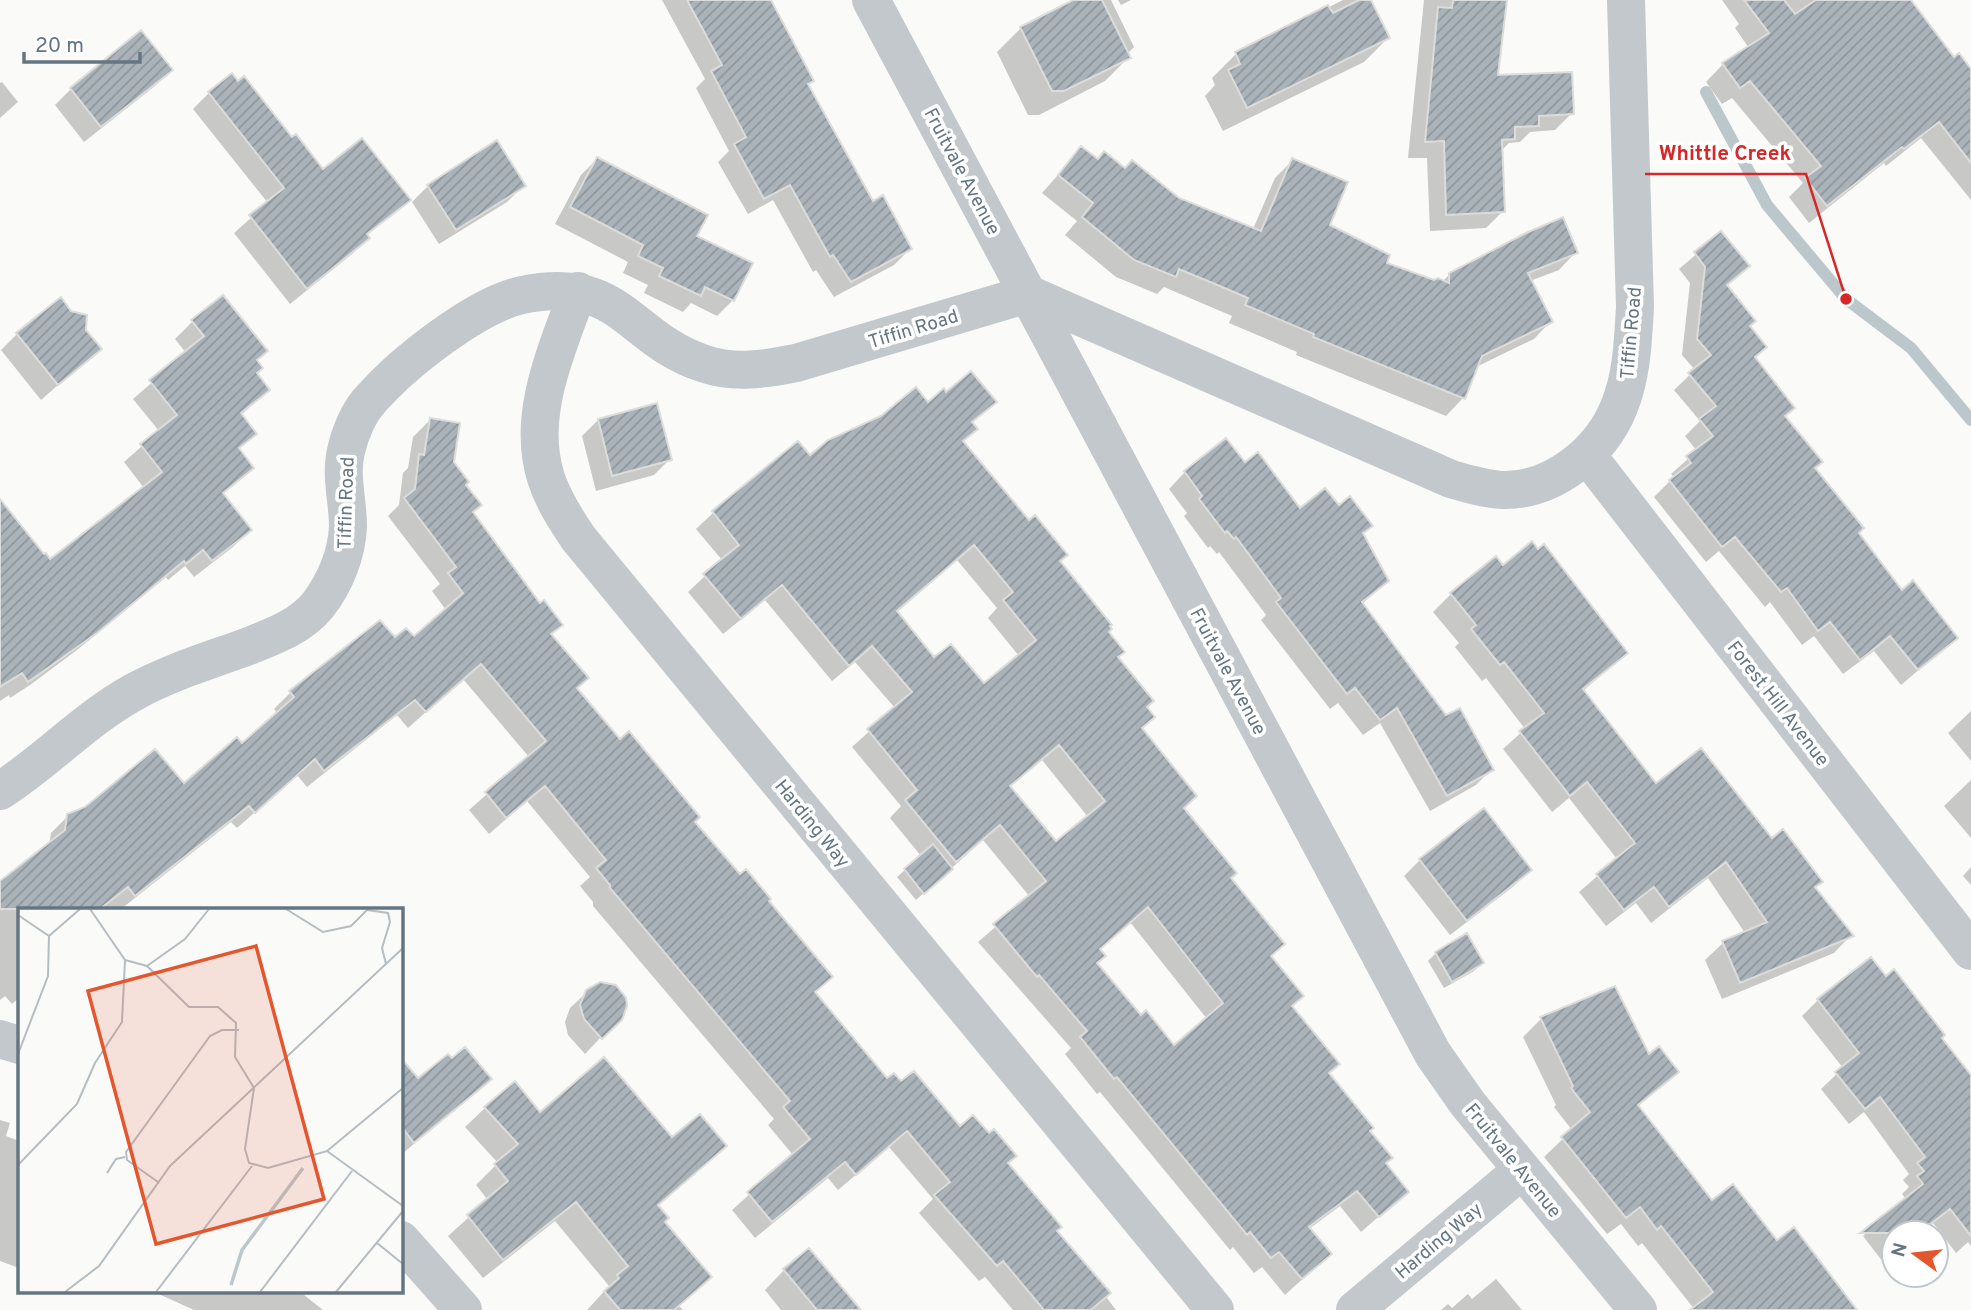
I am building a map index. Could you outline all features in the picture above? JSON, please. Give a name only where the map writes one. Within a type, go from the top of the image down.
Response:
[{"type":"street","name":"Fruitvale Avenue","points":[[871,0],[1433,1054],[1462,1096],[1638,1310]]},
{"type":"street","name":"Tiffin Road","points":[[0,791],[27,774],[105,710],[135,691],[293,627],[317,606],[332,583],[344,555],[348,526],[343,477],[345,452],[370,399],[439,340],[480,313],[517,296],[548,291],[578,291],[601,299],[622,311],[681,354],[707,365],[755,369],[796,363],[1028,294],[1451,479],[1477,487],[1506,490],[1536,484],[1563,473],[1587,455],[1606,432],[1619,408],[1628,378],[1633,346],[1635,307],[1626,0]]},
{"type":"street","name":"Harding Way","points":[[578,291],[547,378],[540,412],[539,446],[546,478],[560,511],[579,539],[1215,1310]]},
{"type":"street","name":"Forest Hill Avenue","points":[[1587,455],[1971,951]]},
{"type":"street","points":[[0,1039],[18,1045]]},
{"type":"street","name":"Harding Way","points":[[1355,1310],[1522,1170]]},
{"type":"street","points":[[402,1241],[463,1310]]},
{"type":"building","points":[[687,0],[771,0],[814,81],[808,84],[873,201],[883,195],[912,249],[851,282],[833,255],[830,257],[790,185],[764,199],[734,144],[746,137],[711,71],[722,65]]},
{"type":"building","points":[[1073,0],[1102,0],[1131,58],[1064,91],[1052,91],[1020,27]]},
{"type":"building","points":[[1359,0],[1371,0],[1390,38],[1247,108],[1228,70],[1240,64],[1235,52],[1328,5],[1333,13]]},
{"type":"building","points":[[1453,0],[1507,0],[1498,75],[1572,72],[1574,114],[1539,116],[1539,126],[1515,127],[1515,139],[1502,140],[1505,212],[1446,215],[1444,141],[1425,142],[1438,7],[1452,8]]},
{"type":"building","points":[[1744,0],[1784,0],[1795,14],[1816,0],[1911,0],[1954,57],[1959,53],[1971,69],[1971,163],[1939,122],[1904,149],[1902,147],[1827,206],[1805,178],[1821,166],[1750,81],[1740,88],[1722,63],[1769,33]]},
{"type":"building","points":[[141,30],[173,70],[101,127],[70,88]]},
{"type":"building","points":[[232,73],[238,81],[244,76],[292,137],[296,134],[323,169],[362,138],[411,200],[367,234],[370,238],[307,289],[249,215],[284,188],[208,92]]},
{"type":"building","points":[[497,140],[526,186],[456,230],[427,185]]},
{"type":"building","points":[[1081,146],[1098,159],[1104,151],[1125,168],[1132,160],[1179,198],[1261,231],[1292,158],[1348,182],[1330,225],[1390,255],[1387,263],[1434,280],[1438,278],[1449,283],[1449,273],[1563,217],[1578,253],[1528,273],[1553,322],[1482,356],[1465,399],[1313,337],[1314,334],[1245,305],[1248,298],[1215,284],[1179,269],[1176,277],[1134,260],[1082,217],[1093,203],[1058,175]]},
{"type":"building","points":[[597,157],[708,215],[697,236],[753,263],[734,301],[705,287],[701,296],[659,276],[663,268],[638,256],[643,245],[570,207]]},
{"type":"building","points":[[1721,231],[1750,266],[1727,285],[1756,321],[1750,326],[1767,347],[1755,357],[1795,408],[1785,416],[1823,462],[1815,468],[1864,528],[1859,533],[1902,590],[1913,580],[1958,638],[1918,670],[1890,636],[1860,660],[1830,622],[1818,631],[1787,588],[1781,592],[1735,537],[1722,547],[1669,480],[1691,463],[1686,456],[1713,436],[1699,419],[1716,406],[1688,373],[1711,355],[1697,339],[1705,267],[1694,252]]},
{"type":"building","points":[[223,295],[268,351],[257,360],[263,368],[257,373],[270,390],[241,413],[257,434],[239,448],[254,468],[223,493],[252,530],[212,561],[203,550],[186,564],[184,561],[97,633],[28,682],[22,673],[0,687],[0,499],[50,559],[162,472],[140,444],[177,415],[149,380],[204,336],[191,320]]},
{"type":"building","points":[[61,297],[71,311],[87,315],[86,330],[102,349],[58,385],[16,333]]},
{"type":"building","points":[[971,371],[997,402],[972,422],[978,429],[963,441],[1029,520],[1035,515],[1068,555],[1060,561],[1112,625],[1109,632],[1125,652],[1118,657],[1154,701],[1147,707],[1155,717],[1142,728],[1197,796],[1184,808],[1237,873],[1231,878],[1285,944],[1271,956],[1304,996],[1292,1006],[1340,1064],[1329,1073],[1374,1128],[1370,1131],[1393,1158],[1386,1163],[1409,1192],[1379,1217],[1357,1191],[1309,1227],[1332,1254],[1302,1279],[1279,1252],[1271,1258],[1250,1232],[1247,1235],[1117,1077],[1114,1079],[1080,1037],[1087,1031],[993,924],[1046,881],[1000,825],[956,862],[905,800],[917,790],[867,729],[912,692],[872,646],[849,666],[782,585],[741,619],[703,574],[739,545],[712,511],[798,441],[810,455],[828,440],[881,416],[916,387],[928,402],[944,388],[946,392]],"holes":[[[974,545],[1013,592],[1003,600],[1036,640],[984,683],[951,644],[934,657],[897,611]],[[1059,745],[1105,801],[1056,841],[1010,786]],[[1148,907],[1223,1003],[1174,1045],[1146,1010],[1141,1015],[1097,963],[1106,956],[1100,949]]]},
{"type":"building","points":[[657,403],[672,460],[612,476],[598,419]]},
{"type":"building","points":[[430,418],[460,423],[454,462],[469,482],[466,485],[482,505],[473,512],[540,603],[544,600],[563,625],[551,634],[589,678],[577,688],[620,739],[629,731],[700,817],[695,822],[740,874],[746,869],[771,899],[769,901],[833,977],[815,992],[887,1078],[894,1073],[901,1081],[914,1071],[960,1126],[973,1115],[989,1133],[994,1129],[1017,1156],[1008,1163],[1062,1227],[1057,1231],[1111,1293],[1091,1310],[1044,1310],[1003,1261],[997,1266],[934,1195],[950,1182],[907,1131],[856,1175],[845,1162],[772,1222],[747,1192],[810,1139],[783,1107],[790,1101],[610,888],[596,868],[606,860],[545,786],[506,818],[485,792],[546,741],[481,664],[426,712],[415,700],[324,771],[315,759],[255,813],[249,806],[135,896],[128,887],[101,908],[0,909],[0,881],[65,830],[67,814],[85,807],[155,749],[184,783],[237,737],[242,743],[294,697],[289,691],[380,620],[395,637],[406,628],[414,636],[463,593],[448,573],[456,567],[404,498],[415,489],[419,454],[424,455]]},
{"type":"building","points":[[1226,438],[1245,462],[1258,452],[1300,508],[1325,488],[1339,505],[1350,496],[1373,526],[1363,533],[1389,581],[1362,602],[1446,715],[1460,708],[1494,770],[1447,796],[1397,708],[1380,720],[1355,688],[1347,694],[1276,602],[1281,598],[1236,537],[1234,539],[1227,531],[1225,533],[1199,499],[1202,496],[1184,471]]},
{"type":"building","points":[[1532,541],[1538,549],[1544,544],[1628,653],[1583,689],[1656,783],[1701,748],[1772,838],[1783,829],[1823,882],[1815,887],[1854,936],[1740,983],[1722,941],[1767,922],[1726,862],[1669,907],[1654,887],[1624,910],[1596,874],[1635,843],[1587,782],[1570,796],[1519,731],[1544,713],[1504,662],[1500,665],[1471,629],[1476,625],[1450,593],[1496,556],[1503,565]]},
{"type":"building","points":[[1484,808],[1532,870],[1467,921],[1419,859]]},
{"type":"building","points":[[933,844],[953,869],[924,894],[904,869]]},
{"type":"building","points":[[1467,933],[1484,963],[1452,982],[1435,952]]},
{"type":"building","points":[[1871,957],[1886,976],[1894,969],[1945,1035],[1942,1038],[1971,1075],[1971,1236],[1950,1209],[1937,1219],[1880,1219],[1880,1233],[1860,1233],[1923,1184],[1917,1176],[1924,1171],[1917,1163],[1925,1157],[1880,1097],[1865,1109],[1835,1072],[1859,1053],[1817,999]]},
{"type":"building","points":[[600,982],[616,985],[626,998],[627,1006],[622,1020],[602,1039],[584,1019],[580,1005],[586,990]]},
{"type":"building","points":[[1615,986],[1649,1054],[1659,1046],[1679,1072],[1638,1105],[1712,1200],[1733,1184],[1777,1240],[1794,1227],[1857,1310],[1690,1310],[1713,1292],[1661,1226],[1657,1230],[1640,1207],[1626,1218],[1561,1137],[1590,1112],[1571,1088],[1573,1086],[1540,1017]]},
{"type":"building","points":[[465,1047],[492,1079],[414,1143],[402,1127],[402,1059],[418,1078],[448,1054],[452,1058]]},
{"type":"building","points":[[604,1057],[672,1137],[700,1114],[727,1146],[658,1205],[669,1218],[665,1222],[712,1277],[674,1310],[620,1310],[604,1291],[628,1266],[576,1202],[503,1260],[467,1215],[508,1181],[494,1164],[518,1144],[484,1107],[515,1081],[540,1112]]},
{"type":"building","points":[[809,1248],[861,1310],[817,1310],[783,1269]]},
{"type":"waterway","points":[[1706,92],[1767,205],[1846,299],[1911,348],[1971,420]]},
{"type":"place","name":"Whittle Creek","points":[[1846,299]]}]
